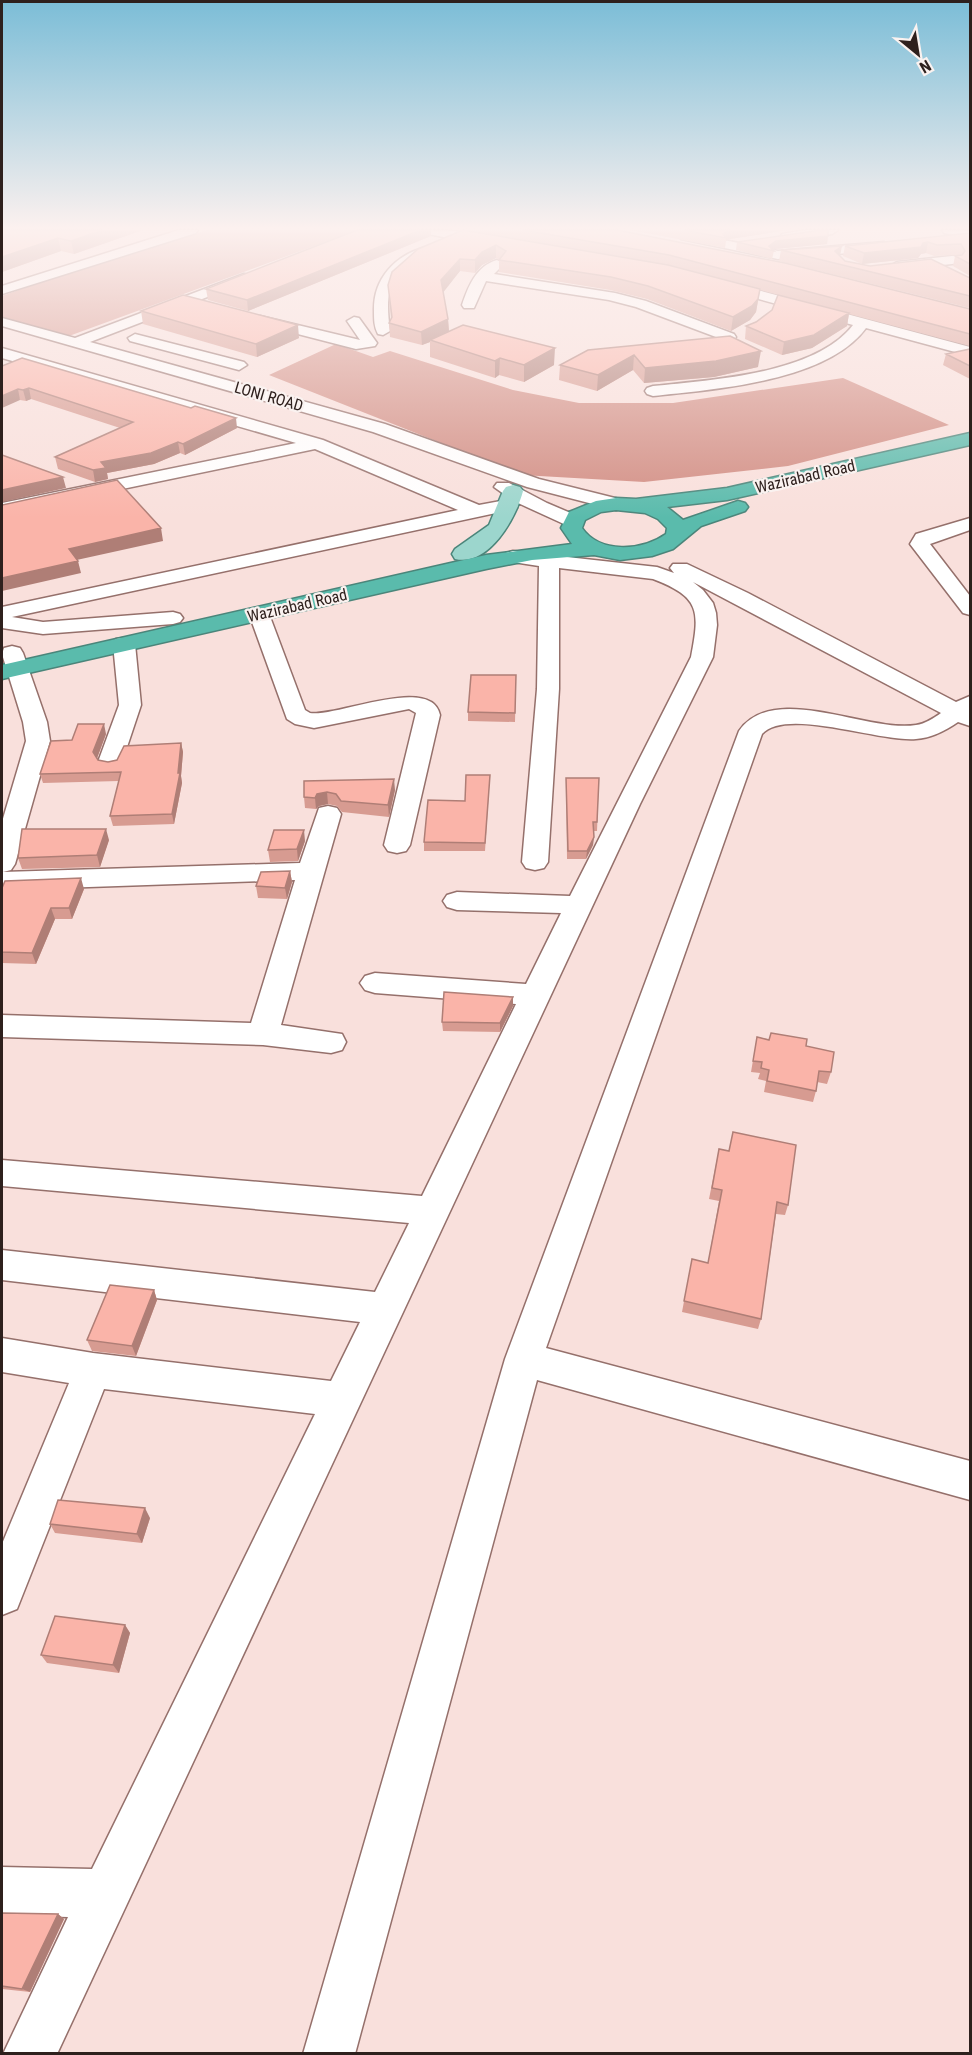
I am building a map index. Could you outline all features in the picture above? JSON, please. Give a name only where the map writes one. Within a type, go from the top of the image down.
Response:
[{"type":"highway","name":"Wazirabad Road","points":[[8,662],[173,618],[463,554],[572,524],[585,511],[616,504],[637,505],[727,494],[970,439]]},
{"type":"highway","name":"Wazirabad Road","points":[[8,662],[124,644],[513,557],[595,548],[614,552],[645,552],[673,540],[694,522],[731,508],[970,454]]},
{"type":"highway","points":[[637,505],[657,510],[671,518],[678,527],[673,540]]},
{"type":"highway","points":[[572,524],[574,535],[595,548]]},
{"type":"main road","points":[[463,554],[490,538],[501,525],[511,497]]},
{"type":"street","name":"LONI ROAD","points":[[16,326],[259,398],[492,483],[511,497],[540,507],[572,524]]},
{"type":"street","points":[[75,343],[119,326]]},
{"type":"street","points":[[284,326],[356,345],[370,343],[358,326]]},
{"type":"street","points":[[383,326],[383,331]]},
{"type":"street","points":[[699,326],[729,337]]},
{"type":"street","points":[[653,391],[745,379],[815,359],[849,339],[860,326]]},
{"type":"street","points":[[873,326],[970,352]]},
{"type":"street","name":"LONI ROAD","points":[[2,331],[379,428],[533,483],[616,504]]},
{"type":"street","points":[[106,331],[240,365]]},
{"type":"street","points":[[704,344],[744,332]]},
{"type":"street","points":[[2,353],[317,444],[477,511]]},
{"type":"street","points":[[2,509],[362,435]]},
{"type":"street","points":[[63,479],[94,490]]},
{"type":"street","points":[[2,613],[477,511],[511,497]]},
{"type":"street","points":[[970,524],[937,532],[923,538],[920,544],[970,609]]},
{"type":"street","points":[[673,540],[729,575],[852,633],[967,708]]},
{"type":"street","points":[[645,552],[967,708]]},
{"type":"street","points":[[29,2054],[432,1211],[702,657],[707,621],[701,599],[693,589],[678,580],[657,573],[513,557]]},
{"type":"street","points":[[535,862],[548,689],[549,562]]},
{"type":"street","points":[[259,614],[295,714],[303,719],[314,721],[412,702],[427,709],[428,715],[397,844]]},
{"type":"street","points":[[2,622],[43,628],[173,618]]},
{"type":"street","points":[[110,762],[130,705],[124,644]]},
{"type":"street","points":[[2,864],[39,741],[35,723],[8,662]]},
{"type":"street","points":[[329,2054],[524,1359],[751,731],[761,722],[781,717],[803,717],[894,732],[916,732],[931,728],[967,708]]},
{"type":"street","points":[[263,1034],[328,814]]},
{"type":"street","points":[[2,881],[312,871]]},
{"type":"street","points":[[457,901],[579,906]]},
{"type":"street","points":[[375,983],[537,994]]},
{"type":"street","points":[[2,1026],[263,1034],[331,1042]]},
{"type":"street","points":[[2,1173],[432,1211]]},
{"type":"street","points":[[2,1265],[386,1309]]},
{"type":"street","points":[[2,1355],[93,1370],[343,1400]]},
{"type":"street","points":[[524,1359],[970,1481]]},
{"type":"street","points":[[2,1594],[93,1370]]},
{"type":"street","points":[[2,1891],[105,1894]]},
{"type":"shaded area","points":[[27,326],[97,326],[69,336]]},
{"type":"shaded area","points":[[336,344],[373,357],[390,351],[513,390],[579,403],[673,403],[843,378],[949,425],[788,466],[644,482],[522,475],[269,375]]},
{"type":"building","points":[[193,326],[296,326],[256,344]]},
{"type":"building","points":[[399,326],[434,326],[421,332]]},
{"type":"building","points":[[461,326],[467,326],[555,348],[524,365],[500,358],[495,361],[430,340]]},
{"type":"building","points":[[746,326],[828,326],[814,335],[784,342]]},
{"type":"building","points":[[939,326],[970,326],[970,334]]},
{"type":"building","points":[[730,336],[761,351],[716,361],[645,368],[634,355],[598,375],[560,365],[588,350]]},
{"type":"building","points":[[970,349],[970,366],[946,354]]},
{"type":"building","points":[[22,358],[191,408],[195,406],[236,418],[183,444],[178,442],[151,453],[101,462],[106,468],[93,470],[55,457],[133,422],[29,388],[18,389],[2,396],[2,366]]},
{"type":"building","points":[[2,455],[63,477],[2,490]]},
{"type":"building","points":[[117,480],[161,528],[69,549],[78,561],[2,578],[2,505]]},
{"type":"building","points":[[471,675],[516,675],[515,713],[468,712]]},
{"type":"building","points":[[78,724],[104,724],[93,752],[98,760],[108,762],[117,760],[124,746],[181,743],[178,773],[180,773],[172,814],[110,816],[121,772],[40,774],[51,741],[72,740]]},
{"type":"building","points":[[466,775],[490,775],[485,843],[424,842],[428,800],[465,801]]},
{"type":"building","points":[[566,778],[599,778],[597,822],[593,822],[594,837],[587,851],[568,851]]},
{"type":"building","points":[[394,779],[388,805],[341,801],[336,794],[327,792],[317,794],[315,798],[304,797],[304,781]]},
{"type":"building","points":[[22,829],[106,829],[97,855],[18,858]]},
{"type":"building","points":[[274,830],[304,830],[297,849],[268,850]]},
{"type":"building","points":[[290,871],[285,888],[256,886],[261,872]]},
{"type":"building","points":[[81,878],[69,908],[51,908],[32,953],[2,952],[2,888],[5,881]]},
{"type":"building","points":[[444,992],[513,997],[500,1023],[442,1022]]},
{"type":"building","points":[[771,1033],[807,1039],[806,1046],[834,1052],[831,1072],[819,1071],[816,1091],[767,1081],[769,1070],[761,1068],[762,1062],[753,1061],[757,1037],[769,1040]]},
{"type":"building","points":[[733,1132],[796,1145],[788,1205],[777,1202],[761,1319],[684,1301],[692,1259],[708,1263],[722,1190],[712,1188],[719,1149],[729,1151]]},
{"type":"building","points":[[110,1285],[154,1290],[132,1346],[87,1340]]},
{"type":"building","points":[[58,1500],[145,1508],[137,1534],[50,1524]]},
{"type":"building","points":[[55,1616],[125,1625],[113,1665],[41,1655]]},
{"type":"building","points":[[2,1913],[58,1914],[22,1989],[2,1986]]}]
